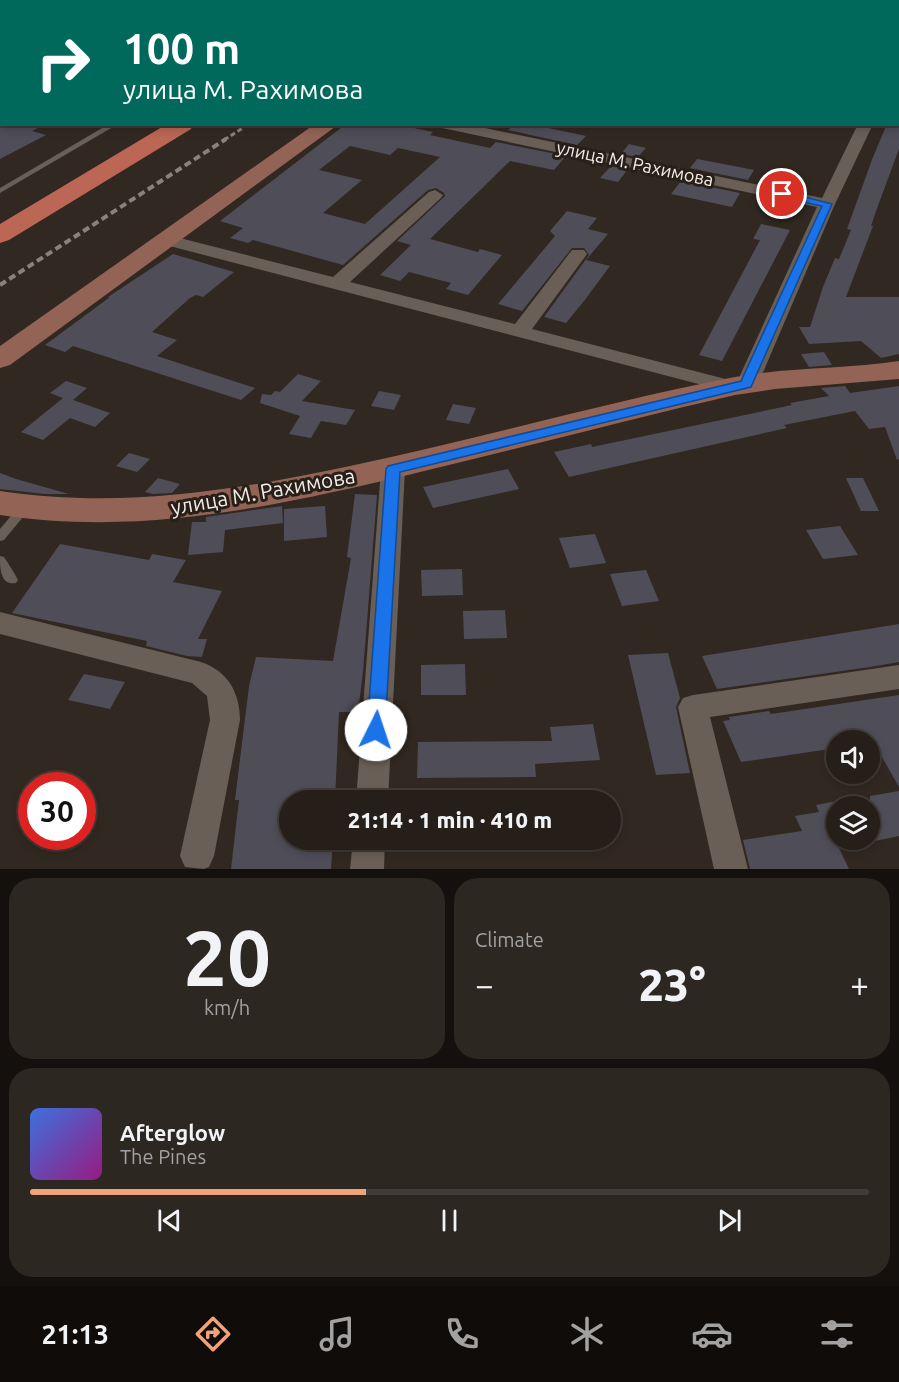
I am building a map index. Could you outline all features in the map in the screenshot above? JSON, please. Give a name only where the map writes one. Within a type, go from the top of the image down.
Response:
[{"type":"main road","points":[[0,215],[153,126]]},
{"type":"main road","points":[[0,236],[180,126]]},
{"type":"street","points":[[0,359],[326,126]]},
{"type":"street","name":"улица М. Рахимова","points":[[452,126],[827,204]]},
{"type":"street","points":[[740,385],[865,126]]},
{"type":"street","points":[[336,284],[435,195]]},
{"type":"street","name":"улица М. Рахимова","points":[[168,240],[740,385]]},
{"type":"street","points":[[520,331],[578,254]]},
{"type":"street","name":"улица М. Рахимова","points":[[12,506],[76,513],[158,509],[241,500],[393,469],[740,385],[877,374],[899,370]]},
{"type":"street","points":[[373,790],[393,469]]},
{"type":"street","points":[[0,623],[201,674],[214,682],[222,692],[226,705],[225,720],[197,856]]},
{"type":"street","points":[[731,869],[693,707],[899,677]]},
{"type":"street","points":[[367,869],[368,850]]},
{"type":"lane","points":[[0,190],[112,126]]},
{"type":"lane","points":[[0,537],[12,506]]},
{"type":"lane","points":[[0,560],[2,567],[12,580]]},
{"type":"building","points":[[0,126],[41,126],[32,131],[46,135],[0,159]]},
{"type":"building","points":[[343,126],[404,126],[433,132],[430,135],[490,148],[496,142],[566,156],[554,170],[510,161],[430,239],[478,252],[480,249],[502,255],[468,295],[446,289],[451,283],[409,272],[400,281],[380,275],[411,245],[397,241],[445,196],[436,188],[428,190],[343,265],[253,240],[248,243],[230,238],[243,228],[220,221]],"holes":[[[350,146],[390,155],[398,148],[440,157],[365,224],[323,213],[362,180],[319,170]]]},
{"type":"building","points":[[513,126],[539,126],[586,136],[577,145],[508,130]]},
{"type":"building","points":[[886,126],[899,126],[899,149],[846,297],[899,297],[899,354],[881,358],[861,341],[809,344],[799,327],[810,327],[835,258],[839,259],[851,230],[847,229]]},
{"type":"building","points":[[629,144],[646,148],[638,157],[621,154]]},
{"type":"building","points":[[697,159],[754,170],[748,180],[690,168]]},
{"type":"building","points":[[611,166],[628,169],[618,182],[600,178]]},
{"type":"building","points":[[681,181],[740,193],[732,207],[671,194]]},
{"type":"building","points":[[567,211],[597,218],[588,229],[608,234],[586,260],[610,266],[566,323],[544,317],[589,255],[584,248],[572,248],[522,311],[498,304],[555,236],[550,231]]},
{"type":"building","points":[[761,224],[790,230],[722,361],[699,355],[760,240],[753,239]]},
{"type":"building","points":[[173,254],[234,272],[203,297],[196,295],[190,298],[152,332],[177,340],[157,356],[255,388],[241,400],[73,346],[65,352],[45,345],[110,297],[108,297]]},
{"type":"building","points":[[824,352],[832,365],[809,367],[801,354]]},
{"type":"building","points":[[298,374],[321,381],[302,401],[355,410],[346,425],[321,421],[311,438],[289,434],[300,416],[260,403],[262,394],[271,395],[275,391],[280,392]]},
{"type":"building","points":[[66,381],[87,388],[73,400],[110,413],[95,427],[70,418],[43,440],[21,432],[63,398],[50,393]]},
{"type":"building","points":[[845,386],[850,393],[899,386],[899,459],[897,460],[885,427],[869,429],[855,411],[784,425],[787,428],[569,477],[554,452],[591,444],[592,447],[792,405],[790,403],[829,396],[821,388]]},
{"type":"building","points":[[379,391],[401,395],[394,410],[371,406]]},
{"type":"building","points":[[453,404],[476,408],[469,424],[446,420]]},
{"type":"building","points":[[129,453],[150,459],[137,472],[116,466]]},
{"type":"building","points":[[508,469],[519,489],[433,508],[423,487]]},
{"type":"building","points":[[0,473],[16,479],[69,494],[0,489]]},
{"type":"building","points":[[158,478],[180,484],[172,493],[145,492]]},
{"type":"building","points":[[846,478],[863,478],[879,511],[861,511]]},
{"type":"building","points":[[355,494],[377,495],[358,712],[339,712],[335,790],[279,790],[279,850],[332,850],[331,869],[231,869],[239,800],[235,800],[249,686],[256,657],[333,661],[351,558],[347,557]]},
{"type":"building","points":[[282,506],[283,523],[225,530],[223,552],[188,555],[192,522],[206,522],[206,517]]},
{"type":"building","points":[[325,506],[327,537],[284,541],[284,509]]},
{"type":"building","points":[[840,526],[858,555],[823,559],[806,530]]},
{"type":"building","points":[[595,534],[606,563],[570,568],[559,538]]},
{"type":"building","points":[[60,544],[149,560],[152,554],[186,560],[173,582],[222,591],[198,639],[207,639],[202,657],[187,656],[146,646],[147,641],[12,613]]},
{"type":"building","points":[[462,569],[463,595],[422,596],[421,570]]},
{"type":"building","points":[[646,570],[659,601],[622,606],[610,574]]},
{"type":"building","points":[[505,610],[507,638],[464,639],[463,611]]},
{"type":"building","points":[[899,624],[899,662],[870,667],[717,689],[702,656]]},
{"type":"building","points":[[668,653],[680,698],[676,707],[690,773],[656,775],[628,655]]},
{"type":"building","points":[[465,664],[466,695],[421,695],[421,665]]},
{"type":"building","points":[[84,674],[125,682],[110,709],[68,700]]},
{"type":"building","points":[[899,695],[899,787],[880,754],[880,730],[826,730],[826,750],[741,762],[723,721],[730,720],[729,717],[769,711],[771,714]]},
{"type":"building","points":[[593,724],[600,760],[535,764],[536,777],[417,778],[418,742],[552,741],[550,727]]},
{"type":"building","points":[[899,791],[899,836],[880,840],[880,796],[870,796]]},
{"type":"building","points":[[826,803],[826,850],[840,850],[849,869],[750,869],[743,840],[802,831],[795,816],[819,812],[816,805]]},
{"type":"railway","points":[[224,140],[246,126]]},
{"type":"railway","points":[[0,285],[226,139]]},
{"type":"route","points":[[376,730],[393,469],[747,384],[827,204],[782,194]]}]
